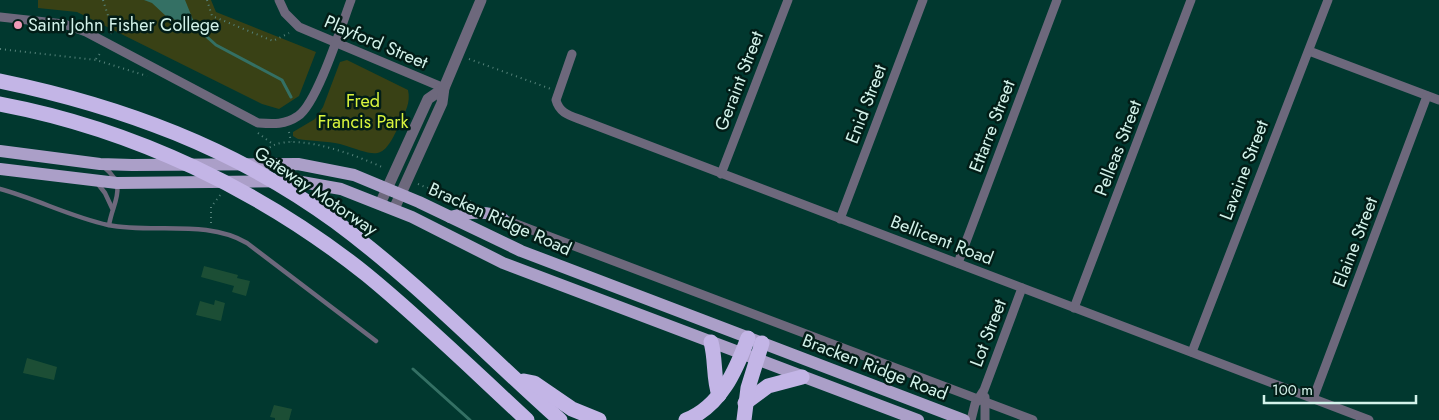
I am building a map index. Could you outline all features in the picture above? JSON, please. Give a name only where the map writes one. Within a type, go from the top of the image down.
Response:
[{"type":"highway","name":"Gateway Motorway","points":[[0,80],[60,93],[121,111],[176,131],[216,150],[300,198],[335,221],[383,260],[560,420]]},
{"type":"highway","points":[[4,107],[97,129],[156,150],[248,196],[321,241],[366,275],[527,420]]},
{"type":"highway","points":[[744,420],[749,357],[755,341]]},
{"type":"highway","points":[[710,342],[715,361],[715,382],[719,395]]},
{"type":"highway","points":[[686,420],[705,409],[719,395],[749,357]]},
{"type":"highway","points":[[746,403],[768,386],[802,377]]},
{"type":"highway","points":[[516,380],[534,383],[564,404],[598,420]]},
{"type":"main road","name":"Bracken Ridge Road","points":[[0,151],[100,164],[298,164],[337,170],[387,187],[521,251],[964,420]]},
{"type":"main road","name":"Bracken Ridge Road","points":[[0,169],[117,182],[296,181],[342,189],[394,210],[503,263],[918,420]]},
{"type":"main road","points":[[450,217],[464,214],[490,214],[504,219]]},
{"type":"street","name":"Playford Street","points":[[279,0],[286,13],[299,27],[444,88]]},
{"type":"street","points":[[0,17],[64,24],[86,32],[258,123],[280,125],[300,115],[313,98],[351,0]]},
{"type":"street","points":[[394,210],[442,103],[444,88],[481,0]]},
{"type":"street","name":"Geraint Street","points":[[721,174],[788,0]]},
{"type":"street","name":"Enid Street","points":[[840,219],[923,0]]},
{"type":"street","name":"Ettarre Street","points":[[958,263],[1057,0]]},
{"type":"street","name":"Pelleas Street","points":[[1074,308],[1191,0]]},
{"type":"street","name":"Lavaine Street","points":[[1192,352],[1328,0]]},
{"type":"street","points":[[1308,51],[1439,100]]},
{"type":"street","name":"Bellicent Road","points":[[572,54],[556,100],[558,107],[564,113],[1369,420]]},
{"type":"street","points":[[380,204],[428,99],[444,88]]},
{"type":"street","name":"Elaine Street","points":[[1313,399],[1427,96]]},
{"type":"street","name":"Bracken Ridge Road","points":[[504,219],[1033,420]]},
{"type":"street","name":"Lot Street","points":[[971,420],[981,400],[1022,288]]},
{"type":"street","points":[[981,400],[985,420]]},
{"type":"lane","points":[[100,164],[113,174],[117,182],[117,198],[112,208],[109,225]]},
{"type":"lane","points":[[94,180],[105,193],[112,208]]},
{"type":"lane","points":[[0,189],[109,225],[210,231],[238,238],[376,341]]},
{"type":"path","points":[[103,0],[112,28],[111,37]]},
{"type":"path","points":[[206,0],[212,16],[273,41],[289,33]]},
{"type":"path","points":[[0,48],[96,60],[148,76]]},
{"type":"path","points":[[96,60],[104,49]]},
{"type":"path","points":[[469,59],[553,90]]},
{"type":"path","points":[[288,129],[291,142]]},
{"type":"path","points":[[253,130],[274,145],[291,142],[343,152],[384,168]]},
{"type":"path","points":[[415,183],[427,188],[437,184],[446,195],[475,202]]},
{"type":"green space","points":[[38,0],[211,0],[216,12],[316,52],[299,96],[279,109],[262,104],[77,12],[38,8]]},
{"type":"green space","name":"Fred Francis Park","points":[[347,60],[408,90],[409,99],[407,107],[394,136],[383,151],[370,153],[340,144],[298,139],[293,136],[293,132],[315,119],[323,107],[340,62]]},
{"type":"shaded area","points":[[144,0],[185,0],[196,27],[167,17],[152,3]]},
{"type":"building","points":[[204,266],[238,275],[237,278],[250,281],[246,296],[232,292],[234,286],[201,277]]},
{"type":"building","points":[[215,300],[225,303],[221,321],[196,315],[200,301],[214,305]]},
{"type":"building","points":[[27,358],[57,367],[54,380],[23,373]]},
{"type":"building","points":[[274,405],[292,409],[289,420],[275,420],[275,418],[270,417]]},
{"type":"waterway","points":[[196,27],[216,45],[282,80],[291,97]]},
{"type":"waterway","points":[[413,369],[470,420]]},
{"type":"place","name":"Saint John Fisher College","points":[[18,25]]}]
